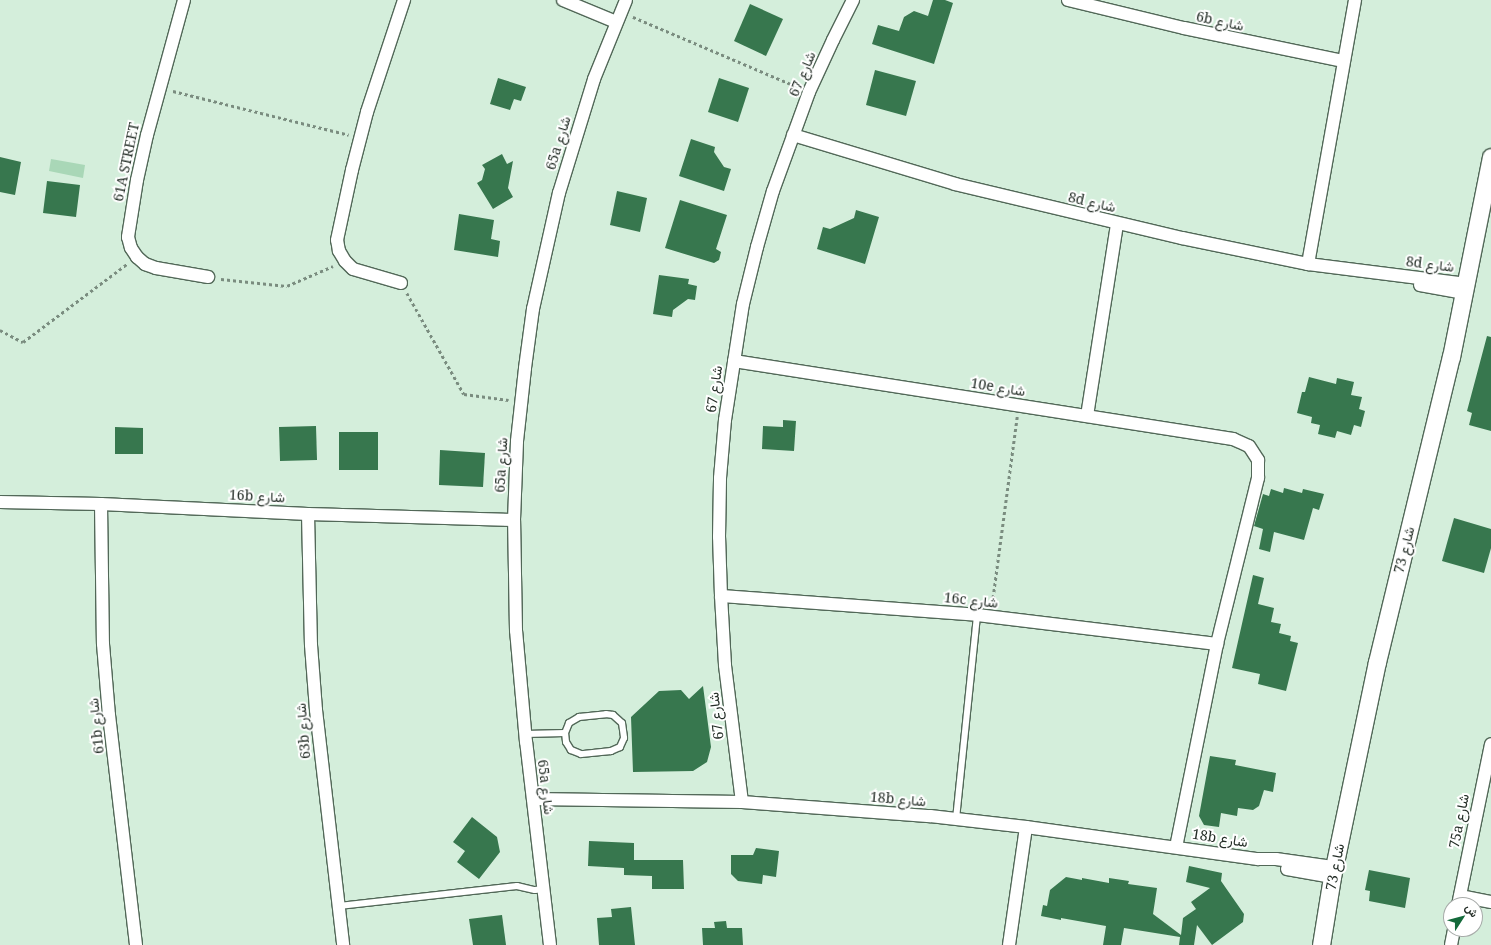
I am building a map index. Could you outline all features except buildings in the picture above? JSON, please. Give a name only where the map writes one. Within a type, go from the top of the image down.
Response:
[{"type":"street","name":"61A STREET","points":[[137,257],[131,248],[128,237],[128,226],[137,180],[159,87],[184,0]]},
{"type":"street","points":[[401,283],[354,269],[345,261],[339,251],[337,240],[361,138],[385,55],[404,0]]},
{"type":"street","points":[[563,0],[618,17]]},
{"type":"street","name":"65a شارع","points":[[550,945],[525,734],[516,631],[514,520],[517,441],[533,309],[559,193],[578,129],[618,17],[626,0]]},
{"type":"street","name":"شارع 67","points":[[742,802],[729,703],[721,596],[719,537],[720,478],[725,420],[743,304],[756,247],[773,191],[810,92],[833,40],[854,0]]},
{"type":"street","name":"6b شارع","points":[[1068,0],[1184,28],[1344,61]]},
{"type":"street","points":[[1308,264],[1356,0]]},
{"type":"street","name":"8d شارع","points":[[793,135],[955,184],[1117,224],[1308,264],[1390,275],[1412,283],[1466,288]]},
{"type":"street","name":"شارع 73","points":[[1322,945],[1333,872],[1379,654],[1437,419],[1466,288],[1491,157]]},
{"type":"street","points":[[1087,416],[1117,224]]},
{"type":"street","points":[[137,257],[145,264],[156,268],[208,277]]},
{"type":"street","name":"10e شارع","points":[[734,362],[1242,441],[1254,453],[1258,460],[1258,478],[1216,644]]},
{"type":"street","name":"16b شارع","points":[[0,502],[101,504],[308,514],[514,520]]},
{"type":"street","name":"61b شارع","points":[[101,504],[101,574],[105,668],[136,945]]},
{"type":"street","name":"63b شارع","points":[[308,514],[308,579],[315,696],[322,776],[343,945]]},
{"type":"street","name":"16c شارع","points":[[721,596],[978,615],[1216,644]]},
{"type":"street","points":[[1176,847],[1216,644]]},
{"type":"street","name":"75a شارع","points":[[1460,897],[1491,744]]},
{"type":"street","name":"18b شارع","points":[[533,799],[742,802],[956,819],[1176,847],[1258,859],[1279,867],[1333,872]]},
{"type":"street","points":[[1009,945],[1026,827]]},
{"type":"lane","points":[[956,819],[978,615]]},
{"type":"lane","points":[[606,714],[618,718],[622,723],[624,738],[623,743],[616,750],[581,754],[571,750],[568,746],[565,734],[566,728],[573,719],[606,714]]},
{"type":"lane","points":[[525,734],[565,734]]},
{"type":"lane","points":[[339,906],[517,886],[535,890],[543,889]]},
{"type":"path","points":[[618,17],[810,92]]},
{"type":"path","points":[[159,87],[361,138]]},
{"type":"path","points":[[0,330],[23,342],[137,257]]},
{"type":"path","points":[[208,277],[287,286],[345,261]]},
{"type":"path","points":[[401,283],[464,394],[521,402]]},
{"type":"path","points":[[990,617],[1019,406]]},
{"type":"green space","points":[[51,159],[85,165],[83,178],[49,171]]}]
